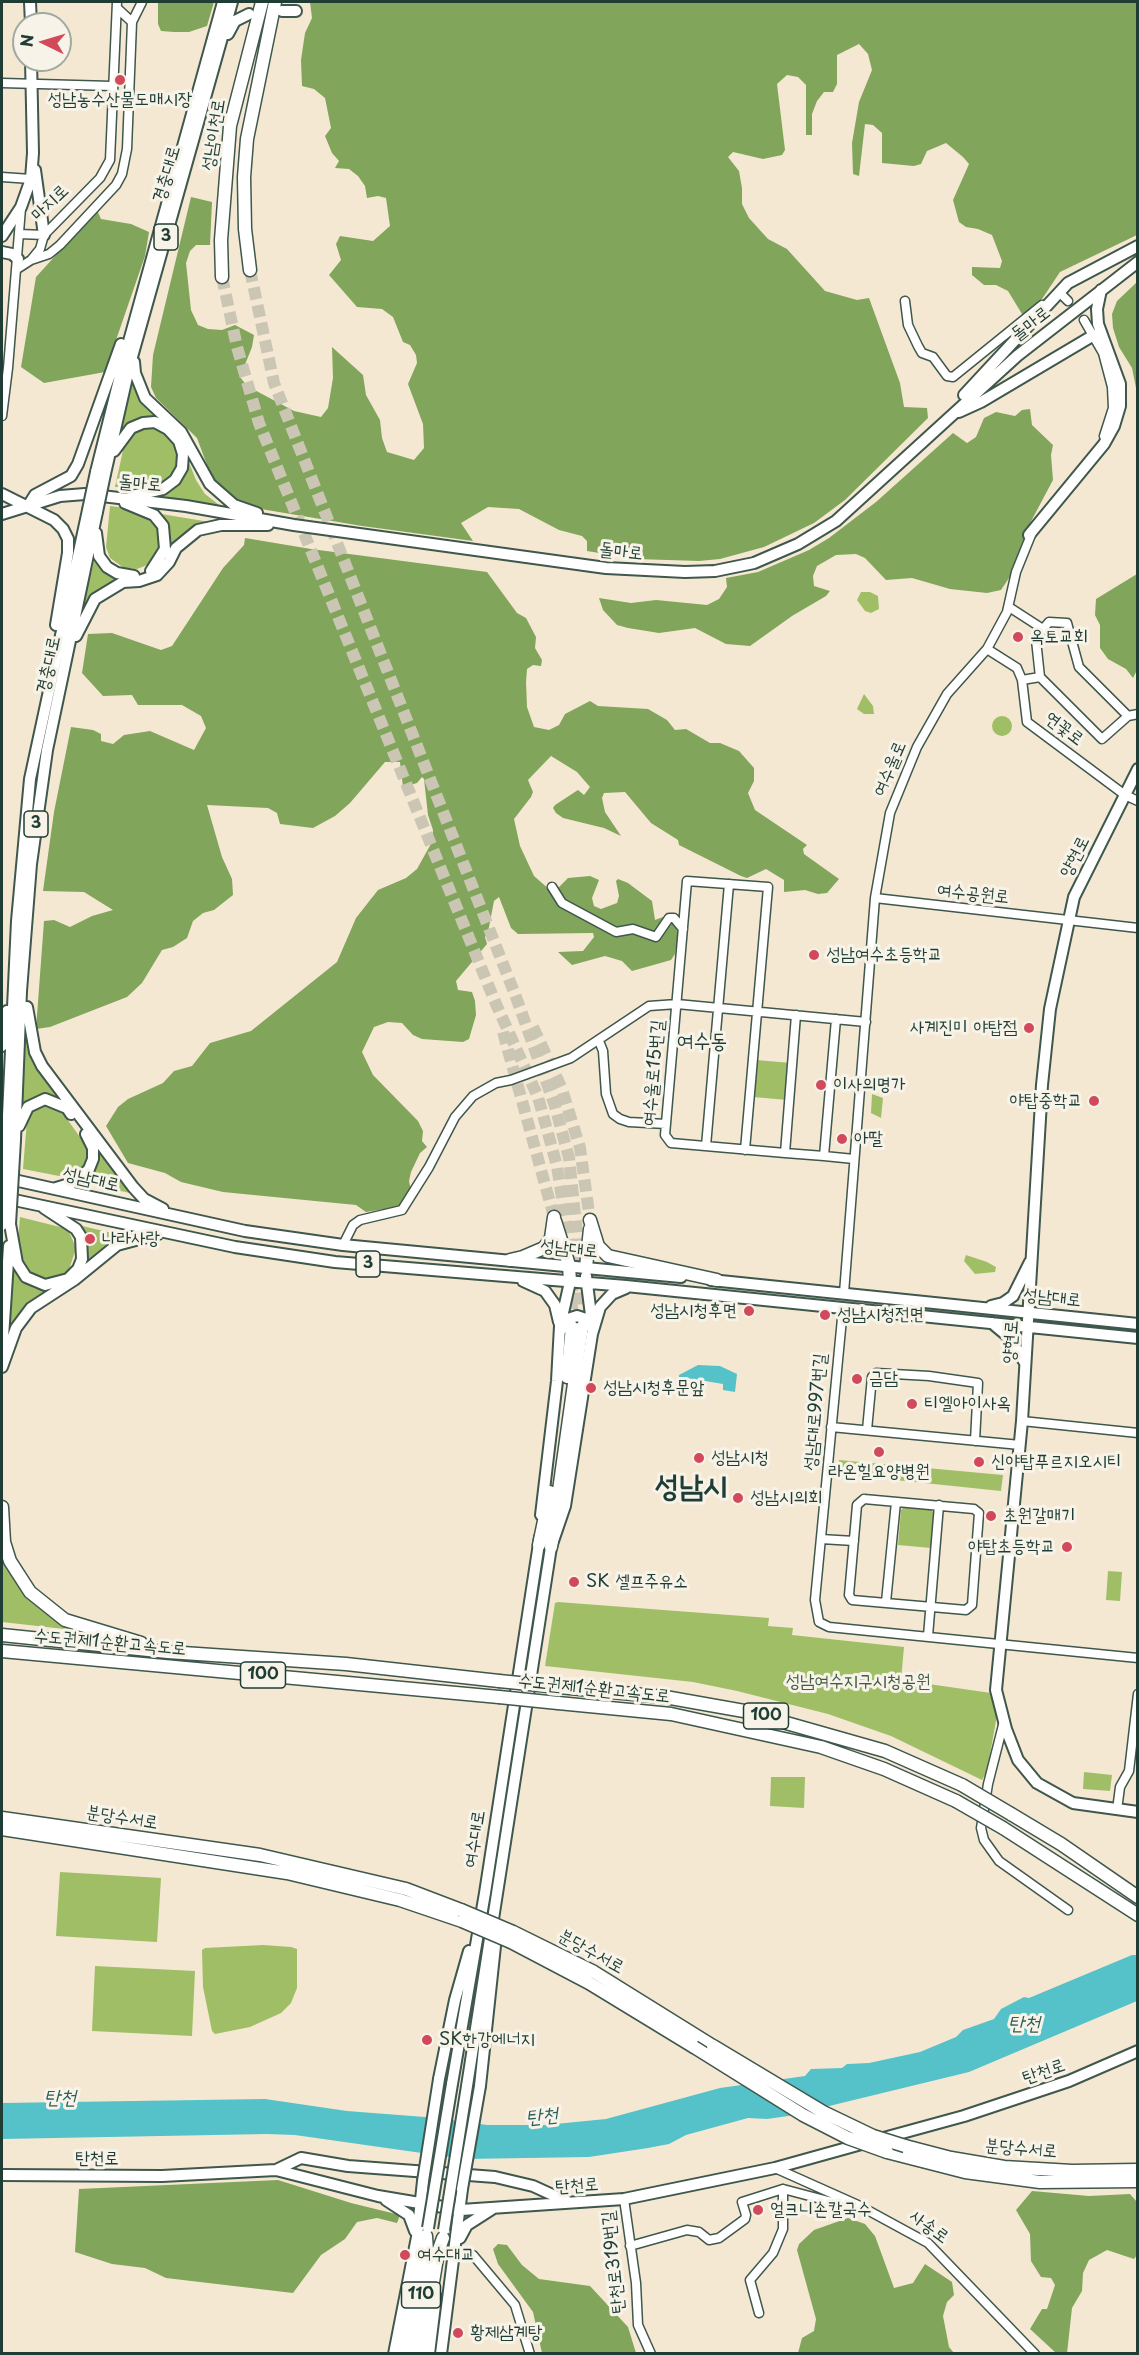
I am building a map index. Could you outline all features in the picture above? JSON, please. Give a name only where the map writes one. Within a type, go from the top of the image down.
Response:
[{"type":"highway","name":"성남이천로","points":[[222,277],[221,240],[230,126],[262,2]]},
{"type":"highway","name":"성남이천로","points":[[250,270],[244,208],[247,139],[279,6]]},
{"type":"highway","points":[[510,1260],[534,1254],[544,1248],[551,1238],[554,1217],[569,1265],[570,1282]]},
{"type":"highway","points":[[586,1267],[590,1220],[600,1250],[615,1260],[717,1280]]},
{"type":"highway","name":"여수대로","points":[[545,1546],[582,1329]]},
{"type":"highway","points":[[2,1507],[4,1542],[10,1560],[30,1592],[47,1608],[65,1620],[168,1652]]},
{"type":"highway","name":"수도권제1순환고속도로","points":[[2,1635],[168,1652],[346,1665],[665,1697],[744,1711],[885,1751],[962,1785],[1061,1844],[1133,1894]]},
{"type":"highway","name":"수도권제1순환고속도로","points":[[2,1652],[671,1714],[821,1747],[884,1769],[956,1801],[1004,1828],[1137,1915]]},
{"type":"highway","name":"분당수서로","points":[[2,1818],[260,1855],[406,1889],[594,1972],[823,2112],[873,2136],[951,2158],[1004,2168],[1072,2171],[1137,2170]]},
{"type":"highway","name":"분당수서로","points":[[2,1829],[287,1873],[462,1915]]},
{"type":"highway","name":"분당수서로","points":[[512,1937],[803,2115],[848,2138],[887,2152],[965,2172],[1040,2182],[1137,2181]]},
{"type":"highway","name":"110","points":[[412,2354],[427,2252],[424,2234]]},
{"type":"highway","name":"110","points":[[421,2354],[438,2252],[444,2234]]},
{"type":"main road","name":"경충대로","points":[[11,1138],[17,921],[30,778],[53,670],[171,186],[223,2]]},
{"type":"main road","name":"경충대로","points":[[100,473],[232,2]]},
{"type":"main road","points":[[217,58],[235,21],[249,14],[241,10],[239,2]]},
{"type":"main road","points":[[279,6],[296,11]]},
{"type":"main road","points":[[2,236],[21,207],[31,179],[33,153],[32,72]]},
{"type":"main road","points":[[33,153],[44,235]]},
{"type":"main road","points":[[28,506],[35,495],[71,476],[78,464],[120,349],[171,186]]},
{"type":"main road","points":[[948,417],[992,363],[1064,297],[1068,283],[1137,246]]},
{"type":"main road","points":[[2,252],[12,254],[17,264]]},
{"type":"main road","name":"돌마로","points":[[2,514],[60,496],[85,494],[186,506],[294,525],[606,568],[650,572],[715,570],[754,563],[776,554],[836,521],[1017,356],[1137,262]]},
{"type":"main road","points":[[1029,535],[1104,444],[1114,426],[1120,406],[1120,384],[1098,324],[1097,309],[1101,290]]},
{"type":"main road","points":[[948,417],[981,402],[1094,335]]},
{"type":"main road","points":[[137,340],[135,373],[145,398],[181,432],[210,484],[234,505],[294,525]]},
{"type":"main road","points":[[100,473],[115,447],[131,428],[143,423],[155,422],[168,429],[179,441],[183,454],[182,468],[175,480],[163,489],[151,493],[111,498]]},
{"type":"main road","points":[[2,494],[54,520],[68,539],[68,553],[53,643],[53,670]]},
{"type":"main road","points":[[92,511],[99,556],[106,567],[128,576],[139,576],[152,571],[165,549],[163,526],[154,515],[111,498]]},
{"type":"main road","name":"경충대로","points":[[2,1353],[4,1227],[31,864],[47,750],[68,656],[92,511]]},
{"type":"main road","points":[[68,656],[95,599],[123,582],[139,581],[157,575],[185,538],[198,530],[221,525],[294,525]]},
{"type":"main road","name":"양현로","points":[[1137,769],[1077,890],[1056,975],[1045,1043],[1022,1421],[996,1689],[1018,1760],[1037,1783],[1073,1803],[1137,1812]]},
{"type":"main road","points":[[31,864],[27,1014],[35,1052],[42,1066],[133,1186],[156,1206],[186,1219]]},
{"type":"main road","points":[[2,1046],[17,921]]},
{"type":"main road","points":[[11,1138],[22,1115],[36,1101],[45,1099],[67,1108],[90,1139],[93,1159],[89,1169],[76,1182],[55,1189]]},
{"type":"main road","points":[[2,1113],[11,1138]]},
{"type":"main road","name":"성남대로","points":[[2,1177],[245,1231],[343,1245],[569,1265],[1137,1324]]},
{"type":"main road","name":"성남대로","points":[[2,1197],[235,1247],[335,1262],[636,1287],[1137,1338]]},
{"type":"main road","points":[[4,1227],[17,1263],[26,1276],[45,1285],[68,1279],[78,1269],[82,1259],[81,1237],[71,1225],[39,1204]]},
{"type":"main road","points":[[2,1366],[16,1328],[31,1308],[74,1280],[117,1245],[145,1235],[168,1233]]},
{"type":"main road","points":[[984,1307],[1003,1303],[1013,1296],[1032,1257]]},
{"type":"main road","points":[[582,1329],[587,1283],[586,1267]]},
{"type":"main road","points":[[511,1277],[541,1288],[550,1297],[557,1311],[560,1334]]},
{"type":"main road","points":[[545,1546],[560,1334],[570,1282]]},
{"type":"main road","points":[[582,1329],[597,1313],[605,1300],[618,1290],[636,1287]]},
{"type":"main road","points":[[560,1334],[566,1322],[577,1316],[586,1319],[582,1329]]},
{"type":"main road","points":[[992,1323],[1014,1343],[1026,1366]]},
{"type":"main road","name":"여수대로","points":[[403,2354],[545,1546]]},
{"type":"main road","name":"여수대로","points":[[429,2354],[444,2234],[497,1895],[545,1546]]},
{"type":"main road","points":[[394,2354],[424,2234],[421,2204],[423,2181],[439,2079],[455,2000],[485,1893]]},
{"type":"main road","points":[[441,2354],[462,2189],[480,2086],[494,1976],[497,1895]]},
{"type":"main road","name":"탄천로","points":[[2,2175],[162,2176],[276,2170],[378,2196],[461,2210],[624,2199],[775,2168],[964,2116],[1069,2081],[1137,2050]]},
{"type":"main road","points":[[276,2170],[301,2158],[348,2166],[495,2177],[533,2186],[571,2203]]},
{"type":"main road","points":[[378,2196],[409,2216],[424,2234]]},
{"type":"main road","points":[[455,2250],[467,2225],[492,2209]]},
{"type":"street","points":[[17,264],[56,248],[116,185],[125,164],[132,22],[142,2]]},
{"type":"street","points":[[117,5],[132,22]]},
{"type":"street","name":"마지로","points":[[2,416],[20,234],[44,235],[105,170],[110,160],[117,5]]},
{"type":"street","points":[[2,82],[112,86]]},
{"type":"street","points":[[111,130],[128,130]]},
{"type":"street","points":[[2,177],[31,179]]},
{"type":"street","points":[[20,234],[21,207]]},
{"type":"street","points":[[44,235],[46,246],[56,248]]},
{"type":"street","points":[[31,260],[40,249],[44,235]]},
{"type":"street","points":[[905,301],[908,325],[922,353],[933,357],[947,376],[952,376],[982,351],[1064,297]]},
{"type":"street","name":"여수울로","points":[[844,1293],[875,898],[890,813],[917,747],[947,694],[987,649],[1009,607],[1016,572],[1029,535],[1104,436],[1113,408],[1112,387],[1103,354],[1084,320]]},
{"type":"street","points":[[1009,607],[1043,629]]},
{"type":"street","points":[[1128,716],[1079,667],[1067,623],[1049,622],[1036,640],[1040,677],[1102,739],[1128,716],[1137,714]]},
{"type":"street","points":[[987,649],[1017,668],[1022,680],[1040,677]]},
{"type":"street","name":"연꽃로","points":[[1022,680],[1028,722],[1125,795],[1137,801]]},
{"type":"street","name":"여수울로15번길","points":[[729,884],[687,881],[665,1135],[671,1143],[854,1159]]},
{"type":"street","points":[[706,1146],[729,884],[768,887],[745,1150]]},
{"type":"street","points":[[552,887],[562,903],[616,932],[633,929],[656,937],[669,918],[674,918],[683,929]]},
{"type":"street","name":"여수공원로","points":[[875,898],[1068,922],[1137,928]]},
{"type":"street","points":[[343,1245],[353,1225],[360,1220],[402,1210],[424,1175],[455,1116],[473,1096],[496,1083],[511,1080],[571,1058],[649,1006],[677,1004],[866,1022]]},
{"type":"street","points":[[785,1153],[796,1015]]},
{"type":"street","points":[[824,1156],[836,1019]]},
{"type":"street","points":[[599,1041],[603,1051],[606,1094],[613,1114],[629,1122],[666,1124]]},
{"type":"street","name":"성남대로997번길","points":[[843,1308],[815,1600],[819,1622],[829,1627],[1137,1658]]},
{"type":"street","points":[[867,1430],[872,1377],[876,1373],[940,1377],[978,1383],[975,1441]]},
{"type":"street","points":[[1022,1421],[1137,1433]]},
{"type":"street","points":[[831,1426],[1020,1445]]},
{"type":"street","points":[[864,1499],[896,1502],[974,1509],[979,1513],[972,1605],[966,1610],[852,1600],[849,1595],[857,1505],[864,1499]]},
{"type":"street","points":[[886,1602],[896,1502]]},
{"type":"street","points":[[928,1636],[939,1505]]},
{"type":"street","points":[[821,1539],[854,1541]]},
{"type":"street","points":[[1117,1810],[1120,1787],[1129,1771],[1137,1694]]},
{"type":"street","points":[[1004,1720],[988,1784],[981,1828],[984,1840],[999,1861],[1068,1910]]},
{"type":"street","name":"사송로","points":[[775,2168],[860,2206],[928,2243],[1035,2354]]},
{"type":"street","points":[[759,2313],[750,2280],[773,2253],[783,2229],[783,2189]]},
{"type":"street","points":[[630,2246],[687,2230],[699,2232],[709,2240],[719,2238],[745,2218],[742,2202],[783,2189],[836,2203]]},
{"type":"street","name":"탄천로319번길","points":[[624,2199],[638,2325],[651,2354]]},
{"type":"street","points":[[455,2250],[473,2255],[515,2305],[530,2354]]},
{"type":"green space","points":[[158,2],[214,2],[207,26],[189,32],[174,32],[161,31],[158,24]]},
{"type":"green space","points":[[310,2],[1137,2],[1137,235],[1060,272],[1042,299],[1029,313],[1022,314],[1008,291],[996,285],[984,285],[972,275],[972,267],[1000,268],[1002,261],[992,235],[966,227],[959,222],[953,200],[969,164],[963,157],[946,143],[927,151],[921,164],[914,166],[882,163],[882,133],[873,125],[865,124],[859,176],[853,174],[852,143],[859,102],[872,70],[868,54],[859,44],[837,55],[837,84],[833,92],[824,92],[817,101],[812,114],[812,135],[806,135],[806,85],[798,77],[787,75],[777,84],[785,150],[782,155],[763,159],[733,152],[728,157],[739,171],[742,204],[749,218],[768,239],[787,249],[825,291],[857,300],[869,298],[900,383],[904,407],[927,408],[928,418],[845,500],[814,523],[764,547],[720,559],[699,561],[636,559],[587,551],[587,541],[582,536],[559,530],[519,509],[488,507],[461,523],[473,541],[362,526],[249,507],[237,503],[214,484],[197,438],[156,398],[151,387],[153,355],[191,197],[212,202],[210,245],[196,245],[190,251],[186,263],[191,310],[198,325],[208,329],[222,330],[235,325],[254,335],[252,347],[240,377],[247,386],[294,411],[321,417],[328,408],[333,378],[332,347],[363,375],[366,395],[380,420],[382,438],[387,452],[414,460],[424,448],[423,424],[408,384],[417,363],[416,355],[410,345],[403,342],[393,317],[382,309],[357,307],[329,275],[341,260],[336,244],[340,236],[373,241],[390,226],[386,198],[378,196],[367,198],[365,186],[358,176],[349,169],[335,168],[339,161],[332,153],[325,136],[331,128],[325,98],[314,89],[302,86],[301,60],[305,33],[312,18]]},
{"type":"green space","points":[[97,210],[101,219],[131,224],[149,232],[145,256],[105,372],[44,383],[21,367],[36,277]]},
{"type":"green space","points":[[1137,282],[1137,393],[1132,368],[1119,347],[1113,328],[1112,314],[1117,301]]},
{"type":"green space","points":[[132,371],[147,407],[166,422],[121,433]]},
{"type":"green space","points":[[1030,409],[1032,425],[1053,445],[1051,455],[1053,480],[1028,527],[1011,575],[1001,590],[987,593],[950,589],[912,578],[886,580],[865,558],[856,554],[836,555],[817,566],[813,576],[814,586],[830,591],[826,596],[792,616],[750,646],[726,644],[695,628],[659,633],[628,628],[617,625],[603,610],[599,598],[631,603],[656,600],[707,605],[719,599],[727,587],[726,578],[758,572],[809,550],[829,538],[876,502],[953,433],[967,443],[976,437],[984,418],[996,412],[1015,416],[1022,410]]},
{"type":"green space","points":[[143,427],[165,431],[173,441],[178,453],[176,467],[169,479],[156,485],[141,488],[115,487],[125,441],[133,431]]},
{"type":"green space","points":[[188,460],[205,494],[223,508],[154,496],[175,488],[184,476]]},
{"type":"green space","points":[[110,506],[142,510],[159,524],[160,546],[150,564],[137,569],[124,568],[110,558],[106,547]]},
{"type":"green space","points":[[155,513],[216,523],[169,554]]},
{"type":"green space","points":[[245,538],[487,572],[517,613],[526,618],[536,637],[535,648],[542,660],[541,666],[533,665],[527,669],[526,682],[527,707],[534,727],[549,730],[559,725],[565,714],[590,701],[598,706],[648,709],[667,720],[675,730],[686,729],[710,743],[720,743],[739,751],[754,768],[754,781],[748,793],[755,810],[807,845],[803,849],[804,854],[839,879],[827,893],[818,894],[805,890],[784,892],[784,880],[766,869],[747,878],[741,876],[679,845],[678,840],[651,823],[625,792],[604,793],[602,798],[605,812],[621,836],[604,828],[563,818],[556,813],[553,808],[555,805],[578,790],[584,795],[590,787],[577,772],[551,756],[528,780],[533,792],[514,819],[520,846],[534,876],[550,890],[558,888],[568,878],[590,876],[599,880],[592,898],[594,906],[601,909],[617,903],[619,896],[616,881],[618,879],[628,883],[652,901],[655,920],[663,917],[676,926],[678,937],[675,954],[671,960],[632,971],[622,961],[605,956],[572,965],[558,952],[583,951],[594,937],[593,933],[518,934],[511,928],[499,897],[494,901],[485,937],[487,944],[456,981],[458,990],[472,992],[475,1001],[476,1015],[469,1039],[463,1042],[422,1039],[413,1035],[402,1023],[388,1022],[374,1027],[362,1052],[373,1075],[418,1121],[423,1131],[422,1141],[427,1147],[420,1153],[411,1172],[409,1181],[411,1191],[404,1203],[397,1207],[366,1212],[356,1205],[223,1192],[181,1182],[165,1173],[128,1163],[106,1126],[118,1107],[128,1099],[163,1083],[174,1071],[192,1066],[210,1043],[251,1031],[337,962],[356,918],[378,890],[406,878],[417,869],[432,842],[433,830],[428,815],[424,779],[422,777],[417,783],[403,787],[400,762],[385,762],[350,803],[335,816],[313,828],[280,824],[277,813],[268,808],[207,805],[222,857],[232,879],[233,895],[214,910],[203,913],[193,921],[187,938],[173,947],[162,950],[142,983],[127,997],[50,1027],[36,1029],[44,921],[54,920],[70,927],[92,916],[113,910],[84,892],[43,891],[54,812],[71,727],[93,730],[101,734],[101,741],[113,744],[124,735],[150,731],[194,750],[206,728],[201,716],[182,705],[138,705],[132,695],[103,696],[82,673],[88,634],[112,633],[161,650],[172,646],[223,568],[244,545]]},
{"type":"green space","points":[[95,557],[106,573],[123,580],[95,595],[82,610]]},
{"type":"green space","points":[[1137,574],[1138,668],[1133,678],[1126,669],[1108,659],[1100,648],[1100,625],[1095,615],[1096,599]]},
{"type":"green space","points":[[861,592],[870,592],[878,596],[879,609],[871,613],[865,611],[857,600]]},
{"type":"green space","points":[[864,694],[873,706],[874,714],[864,714],[857,709]]},
{"type":"green space","points":[[1002,716],[1009,719],[1012,726],[1009,733],[1002,736],[995,733],[992,726],[995,719]]},
{"type":"green space","points":[[23,1027],[29,1045],[64,1101],[22,1109]]},
{"type":"green space","points":[[756,1060],[791,1063],[787,1100],[753,1097]]},
{"type":"green space","points":[[872,1094],[883,1098],[881,1118],[871,1113]]},
{"type":"green space","points":[[40,1104],[60,1109],[87,1147],[88,1159],[82,1169],[59,1176],[23,1169],[27,1120],[32,1110]]},
{"type":"green space","points":[[94,1142],[135,1194],[82,1183],[95,1167]]},
{"type":"green space","points":[[20,1217],[68,1229],[76,1248],[69,1270],[59,1277],[46,1279],[26,1271],[17,1253]]},
{"type":"green space","points":[[78,1225],[125,1236],[108,1244],[82,1268]]},
{"type":"green space","points":[[966,1255],[996,1267],[995,1272],[975,1274],[964,1261]]},
{"type":"green space","points":[[10,1261],[25,1283],[36,1289],[54,1288],[5,1342]]},
{"type":"green space","points":[[839,1460],[1003,1475],[1001,1491],[838,1474]]},
{"type":"green space","points":[[905,1506],[931,1509],[934,1514],[931,1548],[898,1545],[901,1510]]},
{"type":"green space","points":[[2,1546],[17,1578],[91,1632],[2,1622]]},
{"type":"green space","points":[[1108,1571],[1122,1572],[1120,1601],[1106,1600]]},
{"type":"green space","name":"성남여수지구시청공원","points":[[555,1603],[769,1618],[768,1626],[793,1628],[792,1635],[904,1647],[901,1680],[991,1693],[997,1715],[987,1771],[982,1780],[891,1736],[828,1714],[737,1691],[693,1682],[545,1666]]},
{"type":"green space","points":[[1084,1772],[1112,1775],[1110,1791],[1083,1789]]},
{"type":"green space","points":[[771,1777],[805,1777],[804,1808],[770,1806]]},
{"type":"green space","points":[[60,1872],[161,1878],[157,1942],[56,1936]]},
{"type":"green space","points":[[263,1945],[297,1949],[297,1988],[291,2003],[281,2013],[250,2027],[215,2034],[212,2031],[203,1987],[202,1950]]},
{"type":"green space","points":[[95,1966],[195,1971],[192,2036],[92,2031]]},
{"type":"green space","points":[[278,2180],[351,2203],[400,2215],[397,2223],[377,2218],[357,2222],[345,2239],[321,2255],[293,2293],[166,2278],[145,2268],[112,2264],[75,2252],[79,2189]]},
{"type":"green space","points":[[1032,2191],[1089,2196],[1130,2194],[1137,2202],[1137,2255],[1134,2259],[1107,2250],[1089,2260],[1083,2273],[1082,2291],[1072,2308],[1067,2353],[1056,2353],[1030,2329],[1042,2309],[1047,2309],[1055,2285],[1051,2278],[1041,2277],[1031,2261],[1030,2234],[1016,2210]]},
{"type":"green space","points":[[848,2218],[865,2224],[875,2236],[894,2288],[913,2283],[925,2264],[952,2282],[954,2295],[947,2302],[943,2316],[949,2347],[954,2353],[798,2353],[802,2338],[814,2331],[816,2319],[797,2250],[799,2244],[814,2230]]},
{"type":"green space","points":[[498,2244],[507,2245],[522,2265],[539,2279],[590,2286],[628,2327],[636,2353],[542,2353],[533,2312],[498,2264],[493,2249]]},
{"type":"water","points":[[698,1365],[720,1366],[737,1374],[735,1392],[723,1390],[723,1384],[687,1378],[685,1391],[678,1390],[679,1375]]},
{"type":"water","name":"탄천","points":[[1132,1955],[1137,1955],[1137,2001],[969,2072],[788,2116],[767,2119],[748,2118],[686,2135],[669,2144],[648,2148],[589,2157],[464,2159],[295,2135],[2,2139],[2,2103],[265,2099],[347,2111],[438,2118],[487,2125],[545,2125],[606,2119],[720,2088],[805,2076],[811,2069],[842,2068],[847,2064],[869,2063],[920,2052],[956,2037],[963,2030],[994,2019],[1001,2009],[1024,1997],[1029,1998]]},
{"type":"tunnel","points":[[250,270],[274,383],[516,997],[555,1106],[569,1158],[577,1234],[582,1327]]},
{"type":"tunnel","points":[[222,277],[237,347],[259,423],[496,1004],[538,1097],[557,1166],[571,1256]]},
{"type":"tunnel","points":[[533,1027],[562,1089],[580,1148],[590,1220]]},
{"type":"tunnel","points":[[503,1032],[554,1217]]},
{"type":"tunnel","points":[[572,1279],[572,1327]]},
{"type":"place","name":"성남농수산물도매시장","points":[[120,80]]},
{"type":"place","name":"옥토교회","points":[[1018,637]]},
{"type":"place","name":"성남여수초등학교","points":[[814,955]]},
{"type":"place","name":"사계진미 야탑점","points":[[1029,1028]]},
{"type":"place","name":"이사의명가","points":[[821,1085]]},
{"type":"place","name":"야탑중학교","points":[[1094,1101]]},
{"type":"place","name":"아딸","points":[[842,1139]]},
{"type":"place","name":"나라사랑","points":[[90,1239]]},
{"type":"place","name":"성남시청후면","points":[[749,1311]]},
{"type":"place","name":"성남시청전면","points":[[825,1315]]},
{"type":"place","name":"금담","points":[[857,1379]]},
{"type":"place","name":"성남시청후문앞","points":[[591,1388]]},
{"type":"place","name":"티엘아이사옥","points":[[912,1404]]},
{"type":"place","name":"라온힐요양병원","points":[[879,1452]]},
{"type":"place","name":"성남시청","points":[[699,1458]]},
{"type":"place","name":"신야탑푸르지오시티","points":[[979,1462]]},
{"type":"place","name":"성남시의회","points":[[738,1498]]},
{"type":"place","name":"초원갈매기","points":[[991,1516]]},
{"type":"place","name":"야탑초등학교","points":[[1067,1547]]},
{"type":"place","name":"SK 셀프주유소","points":[[574,1582]]},
{"type":"place","name":"SK한강에너지","points":[[427,2040]]},
{"type":"place","name":"얼크니손칼국수","points":[[758,2210]]},
{"type":"place","name":"여수대교","points":[[405,2255]]},
{"type":"place","name":"황제삼계탕","points":[[458,2333]]},
{"type":"district","name":"여수동","points":[[702,1042]]},
{"type":"district","name":"성남시","points":[[691,1488]]}]
